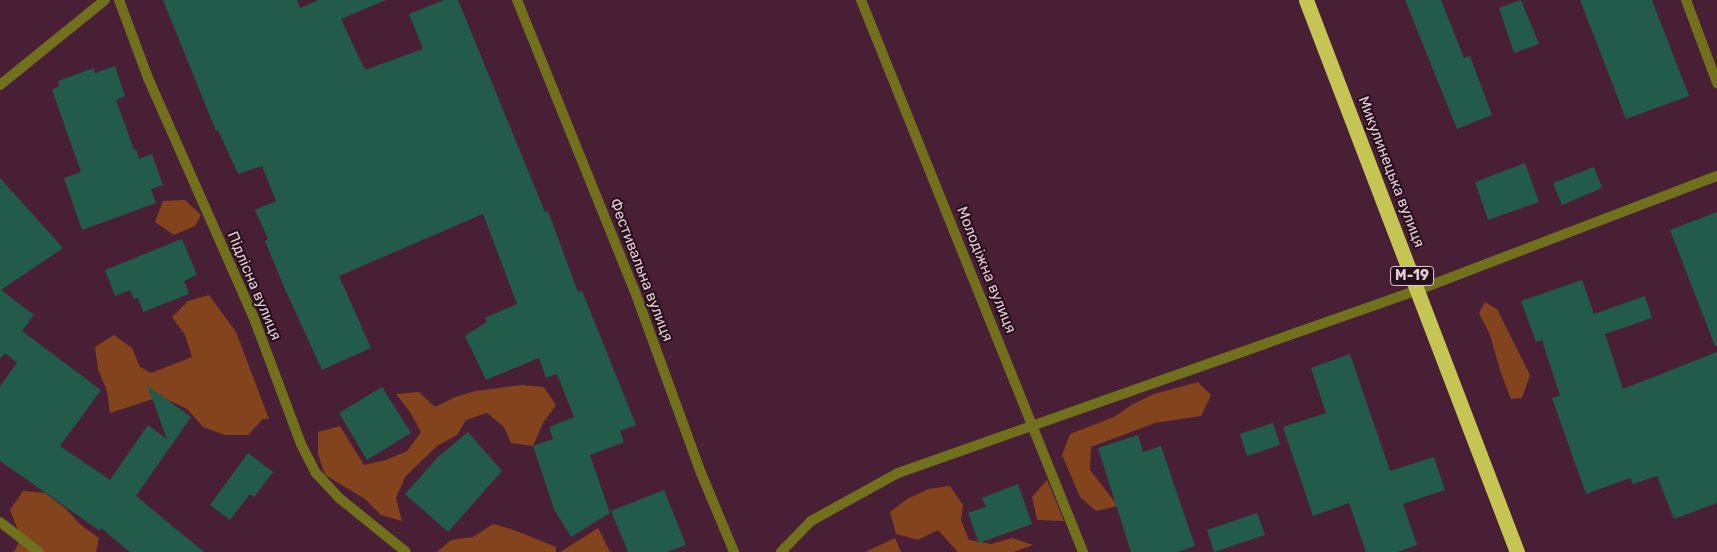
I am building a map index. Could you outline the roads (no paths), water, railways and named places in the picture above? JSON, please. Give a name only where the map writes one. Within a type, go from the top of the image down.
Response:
[{"type":"highway","name":"Микулинецька вулиця","points":[[1306,0],[1418,290],[1456,398],[1517,552]]},
{"type":"street","points":[[0,85],[105,0]]},
{"type":"street","name":"Підлісна вулиця","points":[[119,0],[148,78],[255,321],[301,444],[315,472],[338,497],[406,552]]},
{"type":"street","name":"Фестивальна вулиця","points":[[516,0],[634,289],[701,473],[734,552]]},
{"type":"street","name":"Молодіжна вулиця","points":[[861,0],[1083,552]]},
{"type":"street","points":[[1686,0],[1717,83]]},
{"type":"street","points":[[781,552],[812,521],[898,474],[1418,290],[1717,176]]},
{"type":"street","points":[[0,522],[39,552]]}]
